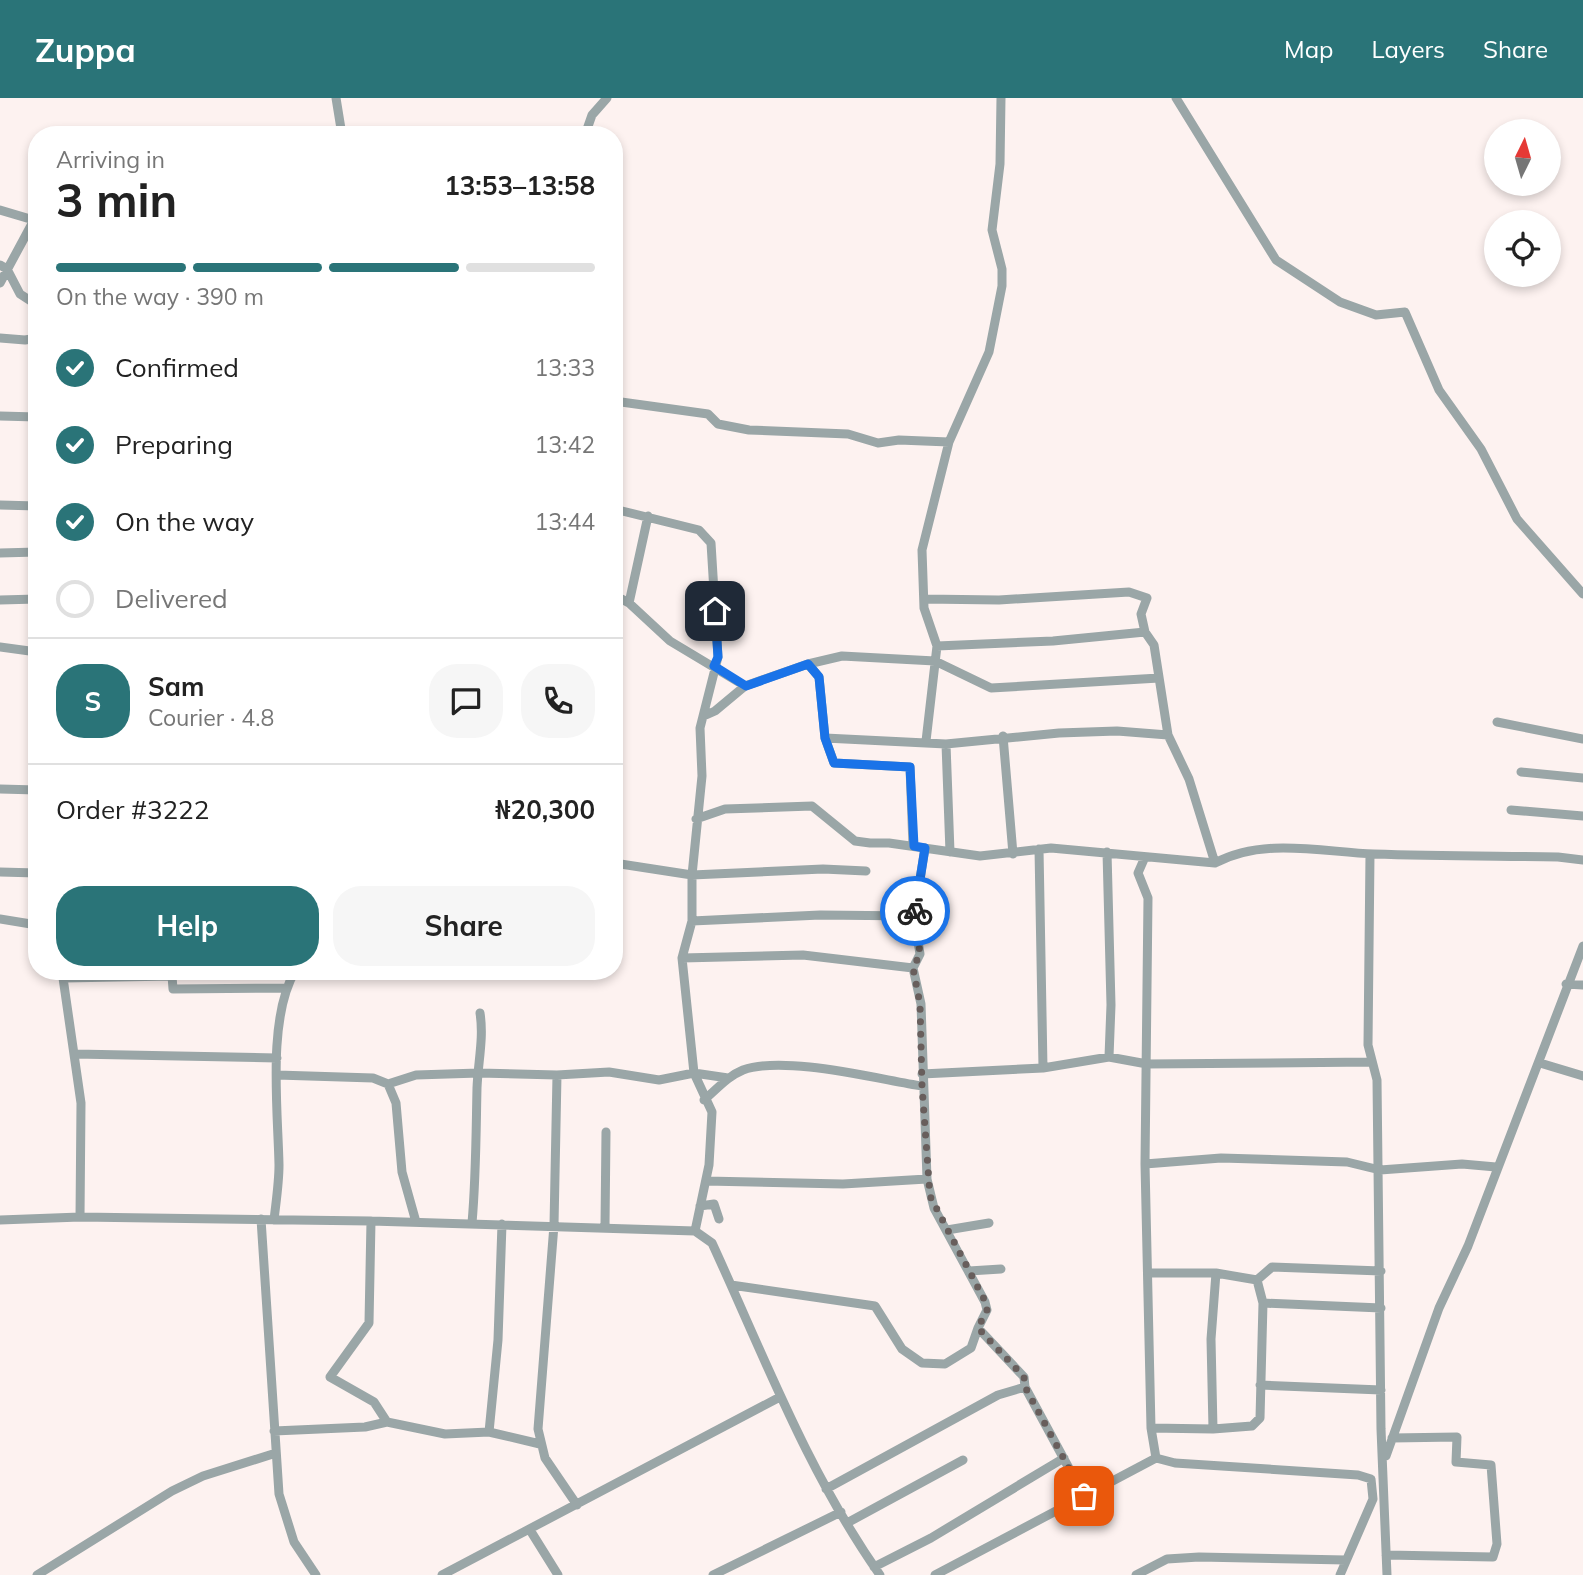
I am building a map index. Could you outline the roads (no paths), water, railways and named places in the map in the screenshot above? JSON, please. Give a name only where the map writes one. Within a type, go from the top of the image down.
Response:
[{"type":"street","points":[[335,98],[340,126]]},
{"type":"street","points":[[588,126],[592,114],[607,98]]},
{"type":"street","points":[[926,741],[937,646],[924,599],[922,550],[949,442],[989,352],[1002,286],[1002,269],[992,230],[1000,164],[1001,98]]},
{"type":"street","points":[[1176,98],[1276,260],[1340,302],[1376,315],[1405,312],[1439,390],[1481,449],[1517,519],[1583,594]]},
{"type":"street","points":[[0,210],[28,218]]},
{"type":"street","points":[[0,284],[4,267],[28,232]]},
{"type":"street","points":[[4,267],[20,294],[28,299]]},
{"type":"street","points":[[0,338],[28,340]]},
{"type":"street","points":[[623,402],[708,414],[718,424],[749,430],[848,434],[878,443],[900,440],[949,442]]},
{"type":"street","points":[[0,416],[28,417]]},
{"type":"street","points":[[0,505],[28,506]]},
{"type":"street","points":[[623,511],[699,530],[711,543],[718,657],[704,705],[706,715]]},
{"type":"street","points":[[629,603],[648,516]]},
{"type":"street","points":[[0,553],[28,552]]},
{"type":"street","points":[[924,599],[999,600],[1129,592],[1147,598],[1141,614],[1145,632],[1154,645],[1168,735],[1188,779],[1215,863]]},
{"type":"street","points":[[0,600],[28,599]]},
{"type":"street","points":[[623,600],[670,641],[746,686]]},
{"type":"street","points":[[937,646],[1053,641],[1145,632]]},
{"type":"street","points":[[0,647],[28,651]]},
{"type":"street","points":[[695,1231],[706,1181],[712,1112],[704,1100],[694,1073],[682,958],[692,921],[692,875],[702,776],[700,728],[706,715],[746,686],[808,664],[842,656],[935,661],[991,688],[1159,678]]},
{"type":"street","points":[[808,664],[819,677],[825,738],[834,763],[910,767],[914,846]]},
{"type":"street","points":[[1497,722],[1583,739]]},
{"type":"street","points":[[825,738],[946,744],[1003,736],[1117,732],[1168,735]]},
{"type":"street","points":[[1003,736],[1013,855]]},
{"type":"street","points":[[946,744],[950,852]]},
{"type":"street","points":[[1521,772],[1583,778]]},
{"type":"street","points":[[0,789],[28,790]]},
{"type":"street","points":[[696,819],[725,809],[812,806],[855,841],[950,852],[1013,855],[1039,849],[1107,852],[1215,863],[1228,856],[1308,846],[1370,854],[1558,857],[1583,860]]},
{"type":"street","points":[[1511,810],[1583,816]]},
{"type":"street","points":[[731,1285],[823,1301],[875,1306],[902,1349],[922,1363],[945,1364],[971,1348],[987,1310],[934,1208],[927,1179],[920,1004],[913,968],[920,954],[914,916],[925,848]]},
{"type":"street","points":[[1039,849],[1043,1068]]},
{"type":"street","points":[[1107,852],[1111,1005],[1109,1057]]},
{"type":"street","points":[[1370,854],[1368,1045],[1377,1080],[1381,1390],[1387,1575]]},
{"type":"street","points":[[1145,857],[1138,873],[1148,898],[1145,1164],[1151,1428],[1156,1458]]},
{"type":"street","points":[[623,864],[692,875],[823,869],[866,871]]},
{"type":"street","points":[[0,872],[28,873]]},
{"type":"street","points":[[692,921],[820,915],[914,916]]},
{"type":"street","points":[[0,919],[28,924]]},
{"type":"street","points":[[1383,1466],[1439,1308],[1468,1247],[1496,1167],[1540,1063],[1566,984],[1583,946]]},
{"type":"street","points":[[682,958],[803,955],[913,968]]},
{"type":"street","points":[[64,980],[81,1103],[80,1217]]},
{"type":"street","points":[[172,980],[173,989],[285,988]]},
{"type":"street","points":[[274,1220],[279,1164],[277,1058],[285,988],[290,980]]},
{"type":"street","points":[[1566,984],[1583,985]]},
{"type":"street","points":[[472,1223],[483,1029],[480,1013]]},
{"type":"street","points":[[75,1054],[149,1053],[277,1058]]},
{"type":"street","points":[[922,1074],[1043,1068],[1109,1057],[1147,1064],[1372,1062]]},
{"type":"street","points":[[1540,1063],[1583,1076]]},
{"type":"street","points":[[704,1100],[728,1078],[745,1070],[767,1066],[801,1067],[922,1086]]},
{"type":"street","points":[[277,1075],[373,1078],[388,1084],[416,1075],[479,1073],[557,1075],[609,1072],[659,1080],[694,1073],[728,1078]]},
{"type":"street","points":[[557,1075],[554,1225],[540,1385],[540,1444],[577,1504]]},
{"type":"street","points":[[388,1084],[396,1103],[402,1172],[416,1222]]},
{"type":"street","points":[[606,1132],[606,1226]]},
{"type":"street","points":[[1145,1164],[1221,1158],[1347,1162],[1380,1170],[1462,1164],[1496,1167]]},
{"type":"street","points":[[706,1181],[843,1184],[927,1179]]},
{"type":"street","points":[[700,1206],[714,1204],[719,1219]]},
{"type":"street","points":[[0,1220],[80,1217],[261,1219],[606,1226],[695,1231],[712,1243],[780,1397],[826,1489],[877,1571],[1064,1458]]},
{"type":"street","points":[[261,1219],[279,1494],[294,1542],[316,1575]]},
{"type":"street","points":[[371,1221],[369,1323],[330,1377],[374,1402],[387,1422]]},
{"type":"street","points":[[947,1230],[989,1223]]},
{"type":"street","points":[[489,1432],[498,1340],[502,1224]]},
{"type":"street","points":[[1257,1280],[1272,1267],[1381,1271]]},
{"type":"street","points":[[969,1271],[1001,1269]]},
{"type":"street","points":[[1149,1273],[1216,1273],[1257,1280]]},
{"type":"street","points":[[1213,1429],[1211,1349],[1216,1273]]},
{"type":"street","points":[[1151,1428],[1213,1429],[1256,1424],[1260,1418],[1263,1303],[1257,1280]]},
{"type":"street","points":[[1263,1303],[1381,1308]]},
{"type":"street","points":[[978,1328],[1024,1377],[1025,1387],[1084,1496]]},
{"type":"street","points":[[1260,1385],[1381,1390]]},
{"type":"street","points":[[826,1489],[998,1395],[1025,1387]]},
{"type":"street","points":[[442,1575],[780,1397]]},
{"type":"street","points":[[274,1431],[365,1427],[387,1422],[445,1434],[489,1432],[540,1444]]},
{"type":"street","points":[[1386,1555],[1493,1558],[1497,1544],[1491,1465],[1456,1462],[1457,1437],[1392,1438]]},
{"type":"street","points":[[40,1574],[172,1491],[204,1476],[276,1452]]},
{"type":"street","points":[[936,1575],[1156,1458],[1175,1463],[1357,1475],[1371,1479],[1373,1499],[1340,1575]]},
{"type":"street","points":[[847,1523],[962,1460]]},
{"type":"street","points":[[713,1575],[841,1512]]},
{"type":"street","points":[[530,1530],[558,1575]]},
{"type":"street","points":[[1136,1575],[1167,1559],[1199,1557],[1346,1560]]}]
